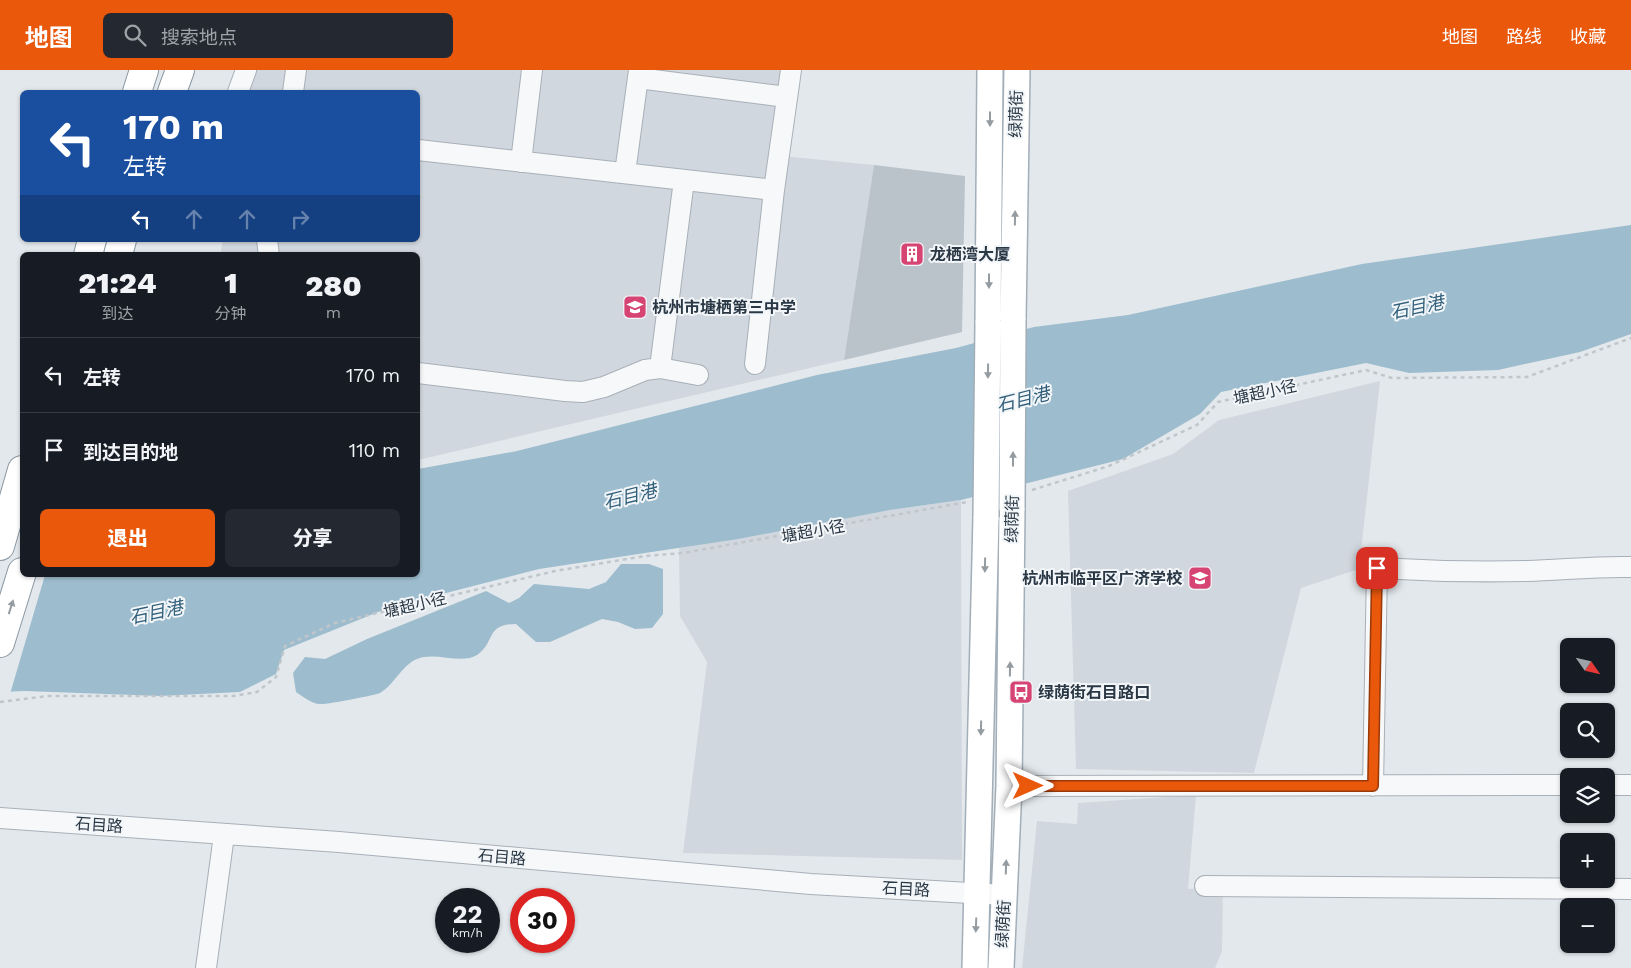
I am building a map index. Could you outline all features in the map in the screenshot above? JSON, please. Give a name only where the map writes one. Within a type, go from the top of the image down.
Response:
[{"type":"highway","points":[[138,90],[144,70]]},
{"type":"highway","points":[[173,90],[180,70]]},
{"type":"highway","points":[[0,546],[20,477]]},
{"type":"highway","points":[[0,643],[20,577]]},
{"type":"main road","name":"绿荫街","points":[[975,968],[978,894],[981,509],[988,323],[990,70]]},
{"type":"main road","name":"绿荫街","points":[[1001,968],[1018,500],[1013,320],[1017,70]]},
{"type":"street","points":[[239,90],[246,70]]},
{"type":"street","points":[[293,90],[296,70]]},
{"type":"street","points":[[521,162],[532,70]]},
{"type":"street","points":[[755,364],[774,190],[791,70]]},
{"type":"street","points":[[625,173],[648,74],[787,96]]},
{"type":"street","points":[[420,150],[774,190]]},
{"type":"street","points":[[660,368],[684,180]]},
{"type":"street","points":[[420,373],[565,392],[583,392],[604,388],[645,370],[660,368],[698,375]]},
{"type":"street","points":[[1373,786],[1377,568],[1529,571],[1608,566],[1631,567]]},
{"type":"street","points":[[1009,786],[1560,785]]},
{"type":"street","points":[[1615,785],[1631,785]]},
{"type":"street","name":"石目路","points":[[0,818],[339,842],[811,884],[1005,895]]},
{"type":"street","points":[[206,968],[224,835]]},
{"type":"street","points":[[1205,886],[1631,889]]},
{"type":"path","name":"塘超小径","points":[[1018,500],[1108,466],[1197,424],[1218,402],[1366,370],[1392,378],[1527,377],[1631,338]]},
{"type":"path","name":"塘超小径","points":[[0,702],[47,696],[233,696],[257,692],[276,677],[285,646],[336,623],[555,571],[645,556],[693,552],[981,509]]},
{"type":"shaded area","name":"杭州市塘栖第三中学","points":[[256,70],[795,70],[782,156],[874,165],[844,360],[420,460],[420,252],[221,252],[223,242],[420,242],[420,90],[249,90]]},
{"type":"shaded area","name":"杭州市临平区广济学校","points":[[1380,381],[1359,569],[1301,588],[1254,773],[1076,769],[1068,491],[1173,454],[1219,420]]},
{"type":"shaded area","points":[[961,500],[962,860],[683,853],[707,662],[680,616],[679,548],[890,510]]},
{"type":"shaded area","points":[[1196,795],[1188,889],[1223,887],[1222,951],[1215,968],[1022,968],[1037,821],[1077,824],[1078,803]]},
{"type":"water","name":"石目港","points":[[1631,225],[1631,334],[1580,352],[1498,370],[1409,373],[1366,363],[1221,392],[1200,414],[1123,459],[961,500],[890,510],[738,539],[539,569],[388,608],[284,650],[276,674],[240,692],[160,696],[25,691],[0,692],[22,577],[420,577],[420,469],[517,451],[817,375],[956,348],[1034,327],[1128,315],[1362,264]]},
{"type":"water","points":[[621,564],[649,564],[663,569],[663,614],[652,628],[635,629],[618,622],[602,619],[550,642],[536,642],[516,624],[506,625],[495,630],[487,645],[477,655],[463,659],[432,656],[417,659],[407,666],[380,693],[350,700],[317,704],[296,692],[293,673],[305,657],[325,659],[367,639],[486,591],[509,603],[519,598],[534,584],[589,589],[606,582]]},
{"type":"pier","points":[[20,523],[20,577],[44,577],[10,694],[0,695],[0,526]]},
{"type":"building","name":"龙栖湾大厦","points":[[874,165],[965,176],[962,332],[844,360]]},
{"type":"place","name":"龙栖湾大厦","points":[[912,254]]},
{"type":"place","name":"杭州市塘栖第三中学","points":[[635,307]]},
{"type":"place","name":"杭州市临平区广济学校","points":[[1200,578]]},
{"type":"place","name":"绿荫街石目路口","points":[[1021,692]]},
{"type":"route","points":[[1028,786],[1373,786],[1377,568]]}]
